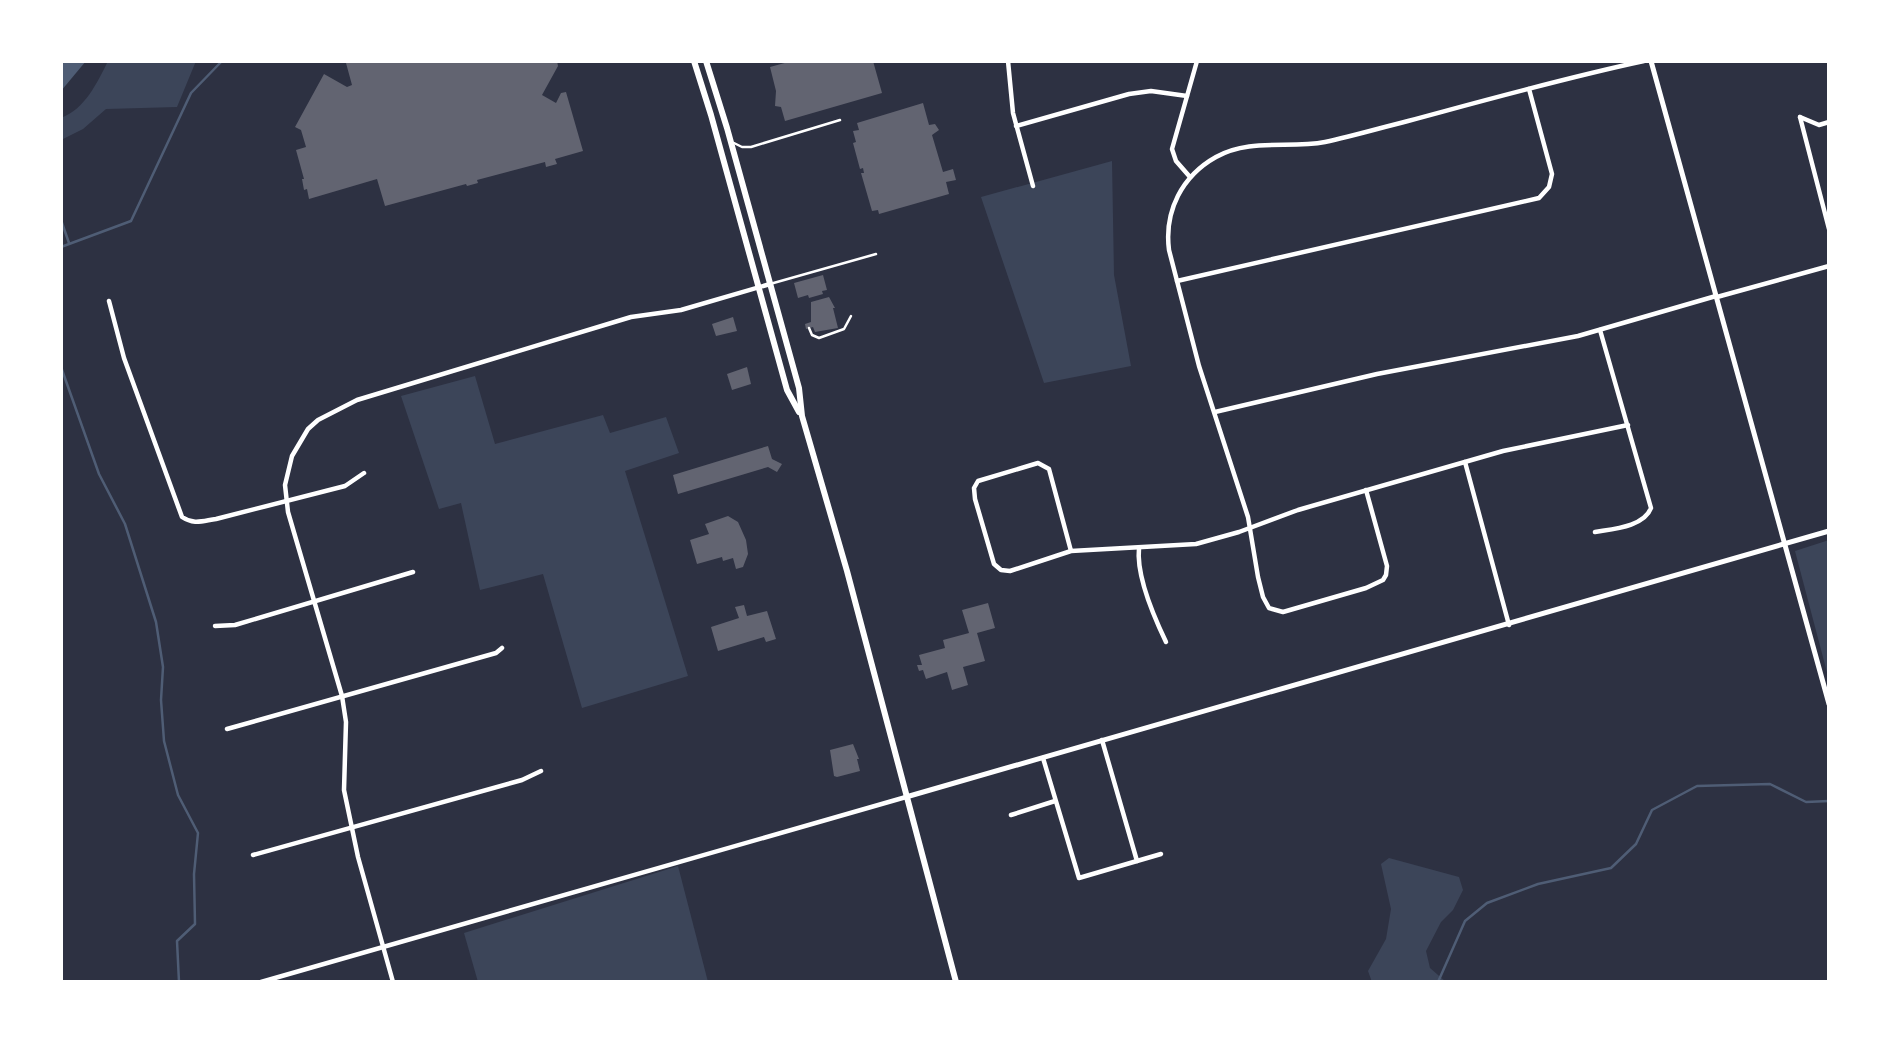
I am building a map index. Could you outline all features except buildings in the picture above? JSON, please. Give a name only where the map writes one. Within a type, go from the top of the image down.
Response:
[{"type":"main road","points":[[694,61],[787,390],[802,416]]},
{"type":"main road","points":[[706,61],[799,388],[802,416],[847,571],[956,982]]},
{"type":"street","points":[[1008,61],[1016,126],[1033,186]]},
{"type":"street","points":[[1190,177],[1178,165],[1173,154],[1197,61]]},
{"type":"street","points":[[1366,490],[1387,566],[1383,580],[1366,589],[1283,612],[1272,610],[1261,590],[1250,528],[1199,366],[1169,250],[1169,225],[1176,198],[1190,177],[1214,158],[1238,148],[1322,143],[1587,73],[1644,61]]},
{"type":"street","points":[[1651,61],[1829,704]]},
{"type":"street","points":[[1177,281],[1539,198],[1549,187],[1552,174],[1529,89]]},
{"type":"street","points":[[1016,126],[1144,91],[1187,96]]},
{"type":"street","points":[[1829,122],[1819,125],[1800,117],[1829,229]]},
{"type":"street","points":[[1215,412],[1377,374],[1600,330],[1829,266]]},
{"type":"street","points":[[393,982],[351,828],[344,790],[346,722],[342,696],[286,501],[285,485],[297,447],[318,419],[357,400],[631,317],[681,310],[770,284]]},
{"type":"street","points":[[109,301],[124,358],[182,517],[196,523],[345,486],[364,473]]},
{"type":"street","points":[[1595,532],[1638,522],[1651,511],[1650,497],[1600,330]]},
{"type":"street","points":[[1071,551],[1049,469],[1038,463],[978,481],[974,488],[975,499],[994,564],[1001,570],[1010,571],[1071,551],[1196,544],[1298,510],[1522,446],[1628,425]]},
{"type":"street","points":[[1465,462],[1508,625]]},
{"type":"street","points":[[261,982],[1829,531]]},
{"type":"street","points":[[1139,548],[1138,558],[1153,614],[1167,642]]},
{"type":"street","points":[[215,626],[235,625],[413,572]]},
{"type":"street","points":[[227,729],[496,653],[502,648]]},
{"type":"street","points":[[1101,740],[1137,861]]},
{"type":"street","points":[[1043,758],[1079,878],[1161,854]]},
{"type":"street","points":[[253,855],[522,780],[541,771]]},
{"type":"street","points":[[1011,815],[1055,801]]},
{"type":"lane","points":[[727,128],[733,142],[746,148],[840,120]]},
{"type":"lane","points":[[770,284],[876,254]]},
{"type":"lane","points":[[809,328],[812,336],[819,338],[844,330],[851,316]]},
{"type":"shaded area","points":[[61,61],[86,61],[61,91]]},
{"type":"shaded area","points":[[108,61],[196,61],[177,107],[106,109],[83,129],[61,140],[61,118],[84,102]]},
{"type":"shaded area","points":[[1112,161],[1114,275],[1131,366],[1044,383],[981,197]]},
{"type":"shaded area","points":[[475,376],[495,444],[603,415],[610,433],[666,417],[679,453],[625,471],[688,676],[582,708],[543,574],[480,590],[461,503],[439,509],[401,396]]},
{"type":"shaded area","points":[[1829,540],[1829,680],[1795,551]]},
{"type":"shaded area","points":[[1389,858],[1459,877],[1463,890],[1453,910],[1441,922],[1426,951],[1430,968],[1446,982],[1372,982],[1368,971],[1386,939],[1391,909],[1381,864]]},
{"type":"shaded area","points":[[678,866],[708,982],[478,982],[464,933]]},
{"type":"waterway","points":[[61,247],[131,221],[191,93],[222,61]]},
{"type":"waterway","points":[[61,220],[69,243]]},
{"type":"waterway","points":[[61,367],[99,474],[125,524],[156,622],[163,667],[161,700],[164,741],[178,795],[198,833],[194,874],[195,924],[177,941],[179,982]]},
{"type":"waterway","points":[[1438,982],[1465,921],[1487,903],[1538,884],[1611,868],[1636,844],[1652,810],[1697,786],[1770,784],[1806,802],[1829,801]]}]
